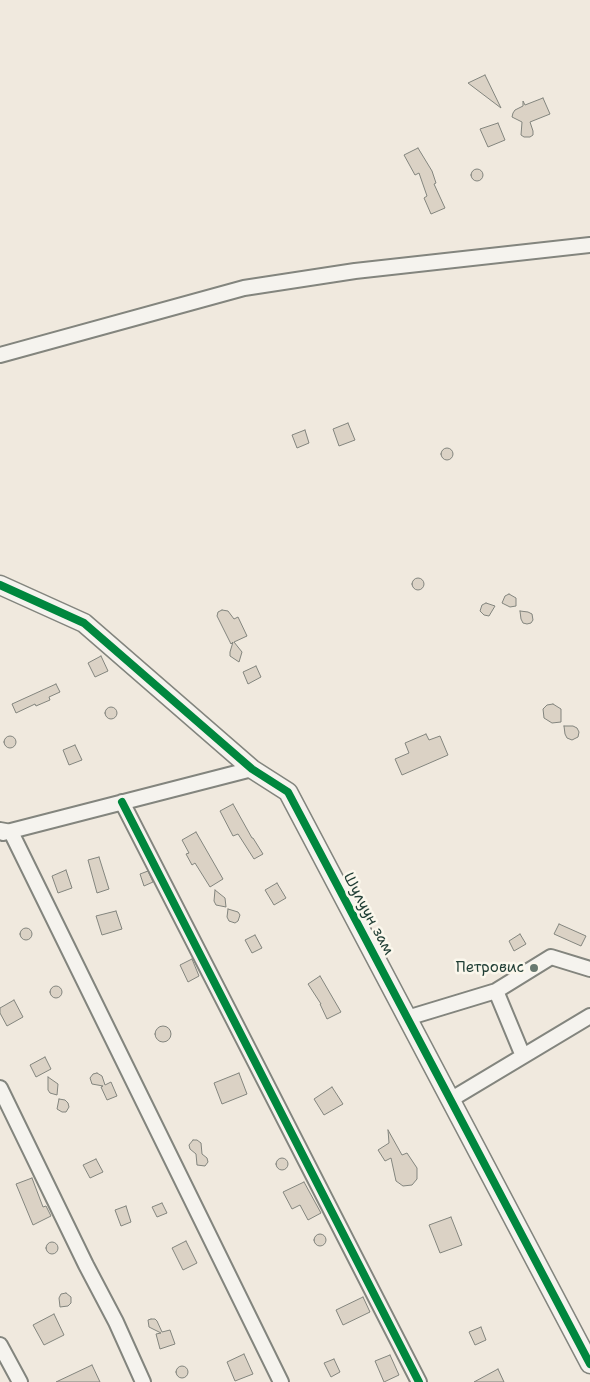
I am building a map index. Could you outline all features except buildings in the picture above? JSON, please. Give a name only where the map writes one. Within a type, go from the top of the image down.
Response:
[{"type":"street","points":[[0,355],[244,288],[355,271],[590,245]]},
{"type":"street","name":"Шулуун зам","points":[[0,586],[84,623],[252,769],[288,792],[590,1364]]},
{"type":"street","points":[[252,769],[4,832],[281,1382]]},
{"type":"street","points":[[122,802],[419,1382]]},
{"type":"street","points":[[407,1018],[496,991],[550,957],[590,969]]},
{"type":"street","points":[[496,991],[522,1056]]},
{"type":"street","points":[[450,1100],[590,1016]]},
{"type":"street","points":[[0,1088],[86,1265],[116,1322],[143,1382]]},
{"type":"street","points":[[0,1345],[20,1382]]},
{"type":"cycle path","points":[[0,585],[84,623],[252,769],[288,792],[590,1364]]},
{"type":"cycle path","points":[[122,802],[419,1382]]},
{"type":"place","name":"Петровис","points":[[534,968]]}]
